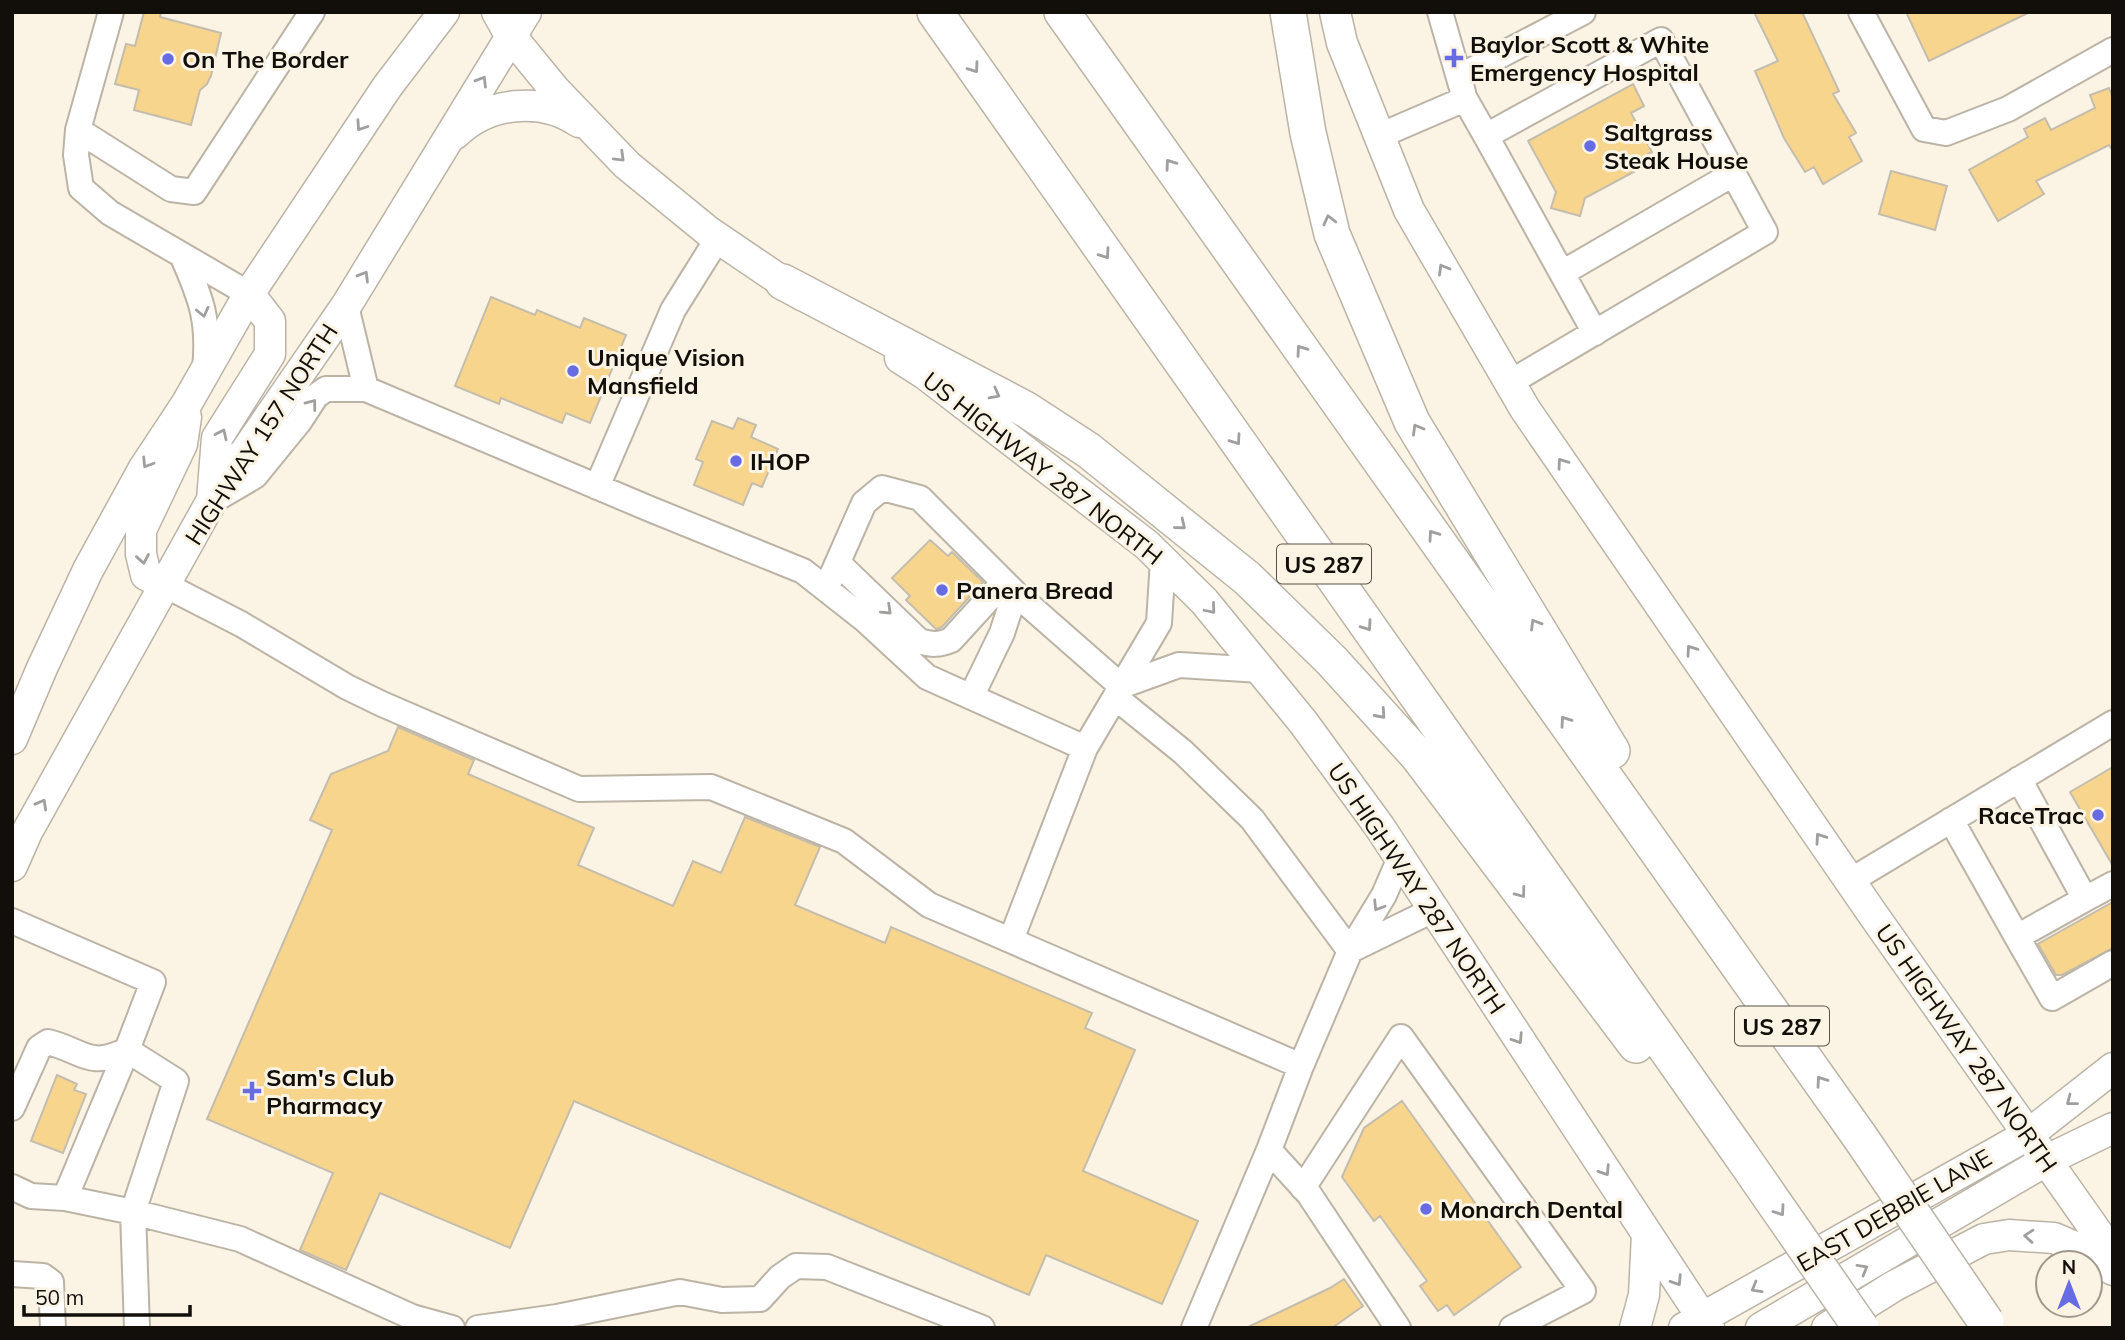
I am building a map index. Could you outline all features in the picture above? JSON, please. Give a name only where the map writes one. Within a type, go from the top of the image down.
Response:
[{"type":"highway","name":"US 287","points":[[935,12],[1714,1115],[1861,1328]]},
{"type":"highway","name":"US 287","points":[[1062,12],[1860,1137],[1988,1325]]},
{"type":"highway","points":[[1288,12],[1308,133],[1332,233],[1412,422],[1653,817],[1704,916]]},
{"type":"highway","points":[[783,282],[1025,410],[1088,450],[1247,578],[1332,661],[1419,756],[1656,1072],[1714,1115]]},
{"type":"main road","points":[[387,87],[413,27],[415,12]]},
{"type":"main road","points":[[12,739],[88,570],[144,468],[187,403],[250,294],[387,87],[444,12]]},
{"type":"main road","name":"US HIGHWAY 287 NORTH","points":[[1335,12],[1342,43],[1409,210],[1509,383],[1850,881],[2113,1255]]},
{"type":"main road","name":"US HIGHWAY 287 NORTH","points":[[511,20],[555,90],[627,165],[718,238],[925,374],[1147,545],[1204,601],[1311,732],[1400,858],[1647,1234],[1698,1325]]},
{"type":"main road","name":"HIGHWAY 157 NORTH","points":[[12,866],[27,832],[212,500],[346,306],[442,147],[511,20]]},
{"type":"main road","points":[[442,147],[467,123],[499,108],[533,105],[567,114],[595,133]]},
{"type":"main road","points":[[212,500],[217,438],[270,354],[270,321],[250,294]]},
{"type":"main road","points":[[165,585],[146,575],[141,554],[141,530],[183,444],[187,403]]},
{"type":"main road","points":[[12,712],[42,668]]},
{"type":"main road","name":"EAST DEBBIE LANE","points":[[1698,1325],[2029,1134],[2113,1068]]},
{"type":"main road","name":"EAST DEBBIE LANE","points":[[1761,1328],[2047,1160],[2113,1128]]},
{"type":"main road","points":[[1635,1328],[1644,1295],[1647,1234]]},
{"type":"main road","points":[[1827,1328],[1894,1286],[1983,1239],[2009,1235],[2054,1238],[2082,1250],[2113,1270]]},
{"type":"street","points":[[111,12],[78,130],[76,155],[81,187],[110,212],[250,294]]},
{"type":"street","points":[[78,130],[171,189],[194,192],[312,12]]},
{"type":"street","points":[[1440,12],[1462,88],[1595,333]]},
{"type":"street","points":[[1379,136],[1583,12]]},
{"type":"street","points":[[1861,12],[1924,129],[1935,132],[1945,133],[2008,109],[2113,50]]},
{"type":"street","points":[[1486,136],[1661,40],[1765,232],[1509,383]]},
{"type":"street","points":[[1562,273],[1733,174]]},
{"type":"street","points":[[597,487],[673,310],[718,238]]},
{"type":"street","points":[[182,255],[203,310],[208,340],[205,373]]},
{"type":"street","points":[[346,306],[366,389]]},
{"type":"street","points":[[212,500],[255,476],[299,422],[316,396],[326,388],[366,389],[803,572],[864,619],[927,677],[1085,748]]},
{"type":"street","points":[[826,589],[864,503],[882,488],[920,498],[1009,588],[1252,819],[1350,951]]},
{"type":"street","points":[[1011,940],[1085,748],[1159,623],[1163,560]]},
{"type":"street","points":[[838,563],[919,641],[929,644],[940,645],[951,640],[1009,588]]},
{"type":"street","points":[[165,585],[241,624],[347,687],[579,789],[711,787],[844,841],[929,905],[1301,1066]]},
{"type":"street","points":[[971,697],[1002,633],[1009,588]]},
{"type":"street","points":[[1118,691],[1180,665],[1261,670]]},
{"type":"street","points":[[1850,881],[2113,723]]},
{"type":"street","points":[[2019,779],[2085,899]]},
{"type":"street","points":[[1951,820],[2052,998],[2113,963]]},
{"type":"street","points":[[1194,1328],[1350,951],[1384,895],[1400,858]]},
{"type":"street","points":[[2017,937],[2113,884]]},
{"type":"street","points":[[1350,951],[1433,910]]},
{"type":"street","points":[[12,921],[153,982],[65,1198]]},
{"type":"street","points":[[1303,1188],[1401,1037],[1583,1291],[1512,1328]]},
{"type":"street","points":[[12,1108],[39,1048],[48,1042],[94,1060],[111,1058],[127,1050]]},
{"type":"street","points":[[127,1050],[176,1081],[133,1212],[137,1328]]},
{"type":"street","points":[[1269,1150],[1303,1188],[1398,1328]]},
{"type":"street","points":[[12,1187],[31,1196],[65,1198],[240,1239],[412,1317],[452,1328]]},
{"type":"street","points":[[478,1328],[557,1317],[681,1292],[722,1300],[760,1299],[780,1277],[796,1266],[827,1266],[982,1328]]},
{"type":"street","points":[[12,1274],[43,1276],[51,1282],[53,1328]]},
{"type":"building","name":"On The Border","points":[[144,12],[161,12],[160,17],[221,33],[211,76],[200,90],[191,125],[134,110],[139,90],[115,84],[126,44],[135,46]]},
{"type":"building","points":[[1754,12],[1802,12],[1839,91],[1833,94],[1856,133],[1849,137],[1862,161],[1823,184],[1814,167],[1805,172],[1784,138],[1755,71],[1778,61]]},
{"type":"building","points":[[1906,12],[2030,12],[1929,61]]},
{"type":"building","name":"Saltgrass Steak House","points":[[1633,84],[1644,106],[1631,113],[1652,152],[1635,161],[1639,169],[1585,198],[1580,216],[1551,208],[1556,192],[1528,141]]},
{"type":"building","points":[[2109,88],[2113,98],[2113,151],[2109,145],[2036,181],[2044,194],[1998,221],[1969,170],[2028,137],[2024,129],[2045,118],[2051,130],[2095,108],[2090,95]]},
{"type":"building","points":[[1891,171],[1947,186],[1935,230],[1879,214]]},
{"type":"building","points":[[491,297],[535,315],[537,310],[580,328],[584,318],[626,335],[590,423],[566,413],[562,423],[501,398],[499,404],[455,386]]},
{"type":"building","name":"IHOP","points":[[738,418],[756,425],[751,437],[778,449],[762,487],[752,483],[743,505],[694,485],[703,462],[696,459],[712,421],[733,429]]},
{"type":"building","name":"Panera Bread","points":[[930,540],[948,556],[952,552],[983,582],[942,627],[936,629],[906,600],[910,596],[892,578]]},
{"type":"building","points":[[398,727],[474,760],[468,774],[594,828],[578,865],[673,906],[693,861],[721,873],[745,817],[820,847],[795,905],[885,943],[891,927],[1092,1013],[1085,1028],[1135,1050],[1083,1171],[1198,1221],[1162,1304],[1046,1255],[1029,1295],[574,1101],[510,1248],[380,1193],[346,1270],[300,1250],[333,1173],[207,1119],[332,830],[310,820],[331,774],[388,751]]},
{"type":"building","name":"RaceTrac","points":[[2113,767],[2113,866],[2070,792]]},
{"type":"building","points":[[2113,902],[2113,948],[2062,975],[2056,975],[2038,944]]},
{"type":"building","points":[[57,1075],[77,1084],[74,1090],[86,1094],[63,1153],[31,1141]]},
{"type":"building","points":[[1402,1101],[1521,1267],[1454,1315],[1447,1305],[1438,1311],[1420,1286],[1427,1281],[1380,1216],[1374,1221],[1342,1177],[1364,1128]]},
{"type":"building","points":[[1344,1279],[1363,1306],[1332,1328],[1246,1328],[1330,1288]]},
{"type":"place","name":"Baylor Scott & White Emergency Hospital","points":[[1454,58]]},
{"type":"place","name":"On The Border","points":[[168,59]]},
{"type":"place","name":"Saltgrass Steak House","points":[[1590,146]]},
{"type":"place","name":"Unique Vision Mansfield","points":[[573,371]]},
{"type":"place","name":"IHOP","points":[[736,461]]},
{"type":"place","name":"Panera Bread","points":[[942,590]]},
{"type":"place","name":"RaceTrac","points":[[2098,815]]},
{"type":"place","name":"Sam's Club Pharmacy","points":[[252,1091]]},
{"type":"place","name":"Monarch Dental","points":[[1426,1209]]}]
